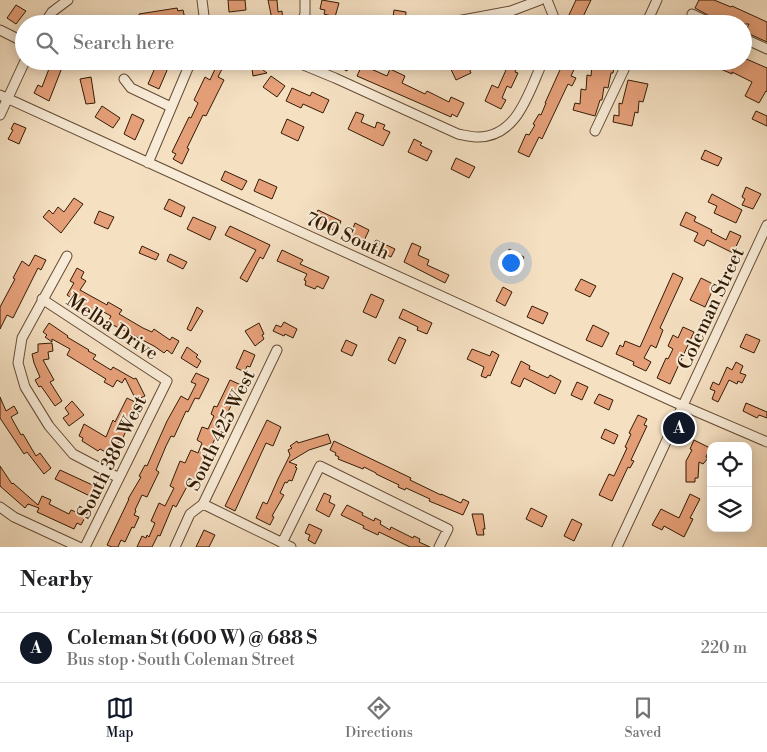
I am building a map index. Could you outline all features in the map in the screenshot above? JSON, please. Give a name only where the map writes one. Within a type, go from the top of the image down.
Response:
[{"type":"street","points":[[50,15],[68,0]]},
{"type":"street","points":[[202,0],[203,15]]},
{"type":"street","points":[[304,15],[306,0]]},
{"type":"street","points":[[489,15],[511,11],[540,0]]},
{"type":"street","points":[[547,0],[553,15]]},
{"type":"street","points":[[650,15],[657,0]]},
{"type":"street","points":[[0,30],[15,38]]},
{"type":"street","points":[[752,42],[767,49]]},
{"type":"street","points":[[0,115],[4,97],[20,70]]},
{"type":"street","points":[[148,163],[187,70]]},
{"type":"street","points":[[316,70],[458,134],[477,138],[498,133],[510,125],[518,115],[538,70]]},
{"type":"street","points":[[595,131],[624,70]]},
{"type":"street","points":[[124,79],[131,88],[171,107]]},
{"type":"street","name":"700 South","points":[[4,97],[683,406],[767,442]]},
{"type":"street","name":"Coleman Street","points":[[617,547],[767,225]]},
{"type":"street","points":[[67,256],[22,338],[18,363],[25,388],[49,426],[73,454],[119,478]]},
{"type":"street","name":"Melba Drive","points":[[42,299],[167,381]]},
{"type":"street","name":"South 425 West","points":[[175,547],[190,514],[203,504],[277,350]]},
{"type":"street","name":"South 380 West","points":[[85,547],[167,381]]},
{"type":"street","points":[[203,504],[287,545],[320,466],[448,529],[439,547]]},
{"type":"street","points":[[0,507],[14,518],[79,547]]},
{"type":"building","points":[[228,0],[245,0],[246,10],[229,12]]},
{"type":"building","points":[[268,0],[277,0],[278,12],[282,11],[282,15],[271,15]]},
{"type":"building","points":[[322,0],[339,3],[336,15],[324,14],[325,10],[320,9]]},
{"type":"building","points":[[576,0],[591,0],[584,15],[569,15]]},
{"type":"building","points":[[699,0],[714,0],[752,15],[708,15],[695,8]]},
{"type":"building","points":[[16,5],[26,11],[23,15],[15,15],[15,23],[7,18]]},
{"type":"building","points":[[177,8],[178,11],[183,10],[184,15],[139,15]]},
{"type":"building","points":[[394,10],[406,12],[406,15],[393,15]]},
{"type":"building","points":[[752,15],[767,22],[767,42],[752,35]]},
{"type":"building","points":[[752,61],[767,68],[767,92],[759,103],[745,96],[752,82],[732,72],[732,74],[723,70],[752,70]]},
{"type":"building","points":[[49,70],[61,70],[49,101],[34,93],[38,85],[42,87]]},
{"type":"building","points":[[154,70],[167,70],[159,89],[148,84]]},
{"type":"building","points":[[215,70],[222,70],[218,77],[224,80],[206,116],[203,115],[187,148],[189,149],[182,164],[173,159],[176,154],[172,152],[198,103],[194,100],[205,77],[210,80]]},
{"type":"building","points":[[252,70],[263,70],[267,73],[253,76]]},
{"type":"building","points":[[360,70],[373,70],[387,76],[390,70],[392,70],[405,76],[402,83],[425,94],[427,91],[449,102],[451,97],[464,103],[457,117],[452,114],[451,117],[357,76]]},
{"type":"building","points":[[451,70],[470,70],[471,73],[456,80]]},
{"type":"building","points":[[506,70],[516,70],[515,72],[518,73],[511,88],[507,86],[502,98],[506,100],[501,109],[485,101],[492,85],[498,88]]},
{"type":"building","points":[[560,70],[574,70],[571,76],[576,78],[572,86],[568,84],[542,139],[539,137],[529,157],[518,152],[526,134],[529,135],[539,114],[541,115]]},
{"type":"building","points":[[592,70],[614,70],[613,73],[611,73],[608,88],[604,87],[602,100],[600,100],[595,116],[573,110],[575,103],[580,104],[581,89],[586,90],[587,75],[591,76]]},
{"type":"building","points":[[271,76],[285,86],[277,97],[263,87]]},
{"type":"building","points":[[91,77],[95,103],[86,104],[80,79]]},
{"type":"building","points":[[628,80],[648,84],[643,102],[639,101],[638,113],[635,112],[632,126],[613,122],[614,115],[619,116],[619,103],[622,104]]},
{"type":"building","points":[[292,88],[310,96],[312,92],[329,100],[323,113],[303,104],[301,108],[286,101]]},
{"type":"building","points":[[102,106],[120,118],[113,128],[95,117]]},
{"type":"building","points":[[756,111],[767,116],[767,126],[752,119]]},
{"type":"building","points":[[356,112],[364,115],[361,122],[375,128],[377,122],[385,125],[383,129],[390,132],[383,146],[348,129]]},
{"type":"building","points":[[132,114],[144,120],[135,140],[124,134]]},
{"type":"building","points":[[287,119],[304,127],[298,141],[281,133]]},
{"type":"building","points":[[14,123],[26,128],[19,144],[8,139],[13,130],[11,129]]},
{"type":"building","points":[[414,139],[422,143],[420,145],[432,151],[427,161],[408,152]]},
{"type":"building","points":[[705,150],[722,158],[718,166],[701,159]]},
{"type":"building","points":[[456,158],[475,167],[469,178],[451,169]]},
{"type":"building","points":[[225,171],[247,181],[242,190],[221,180]]},
{"type":"building","points":[[259,179],[277,187],[272,199],[254,191]]},
{"type":"building","points":[[746,187],[761,194],[753,209],[742,205],[745,199],[742,197]]},
{"type":"building","points":[[712,194],[742,210],[736,223],[714,213],[717,206],[708,202]]},
{"type":"building","points":[[74,198],[83,204],[61,233],[43,217],[49,210],[53,214],[58,207],[64,212]]},
{"type":"building","points":[[169,199],[185,207],[181,217],[164,209]]},
{"type":"building","points":[[318,210],[341,221],[337,232],[313,220]]},
{"type":"building","points":[[99,211],[114,217],[108,229],[94,223]]},
{"type":"building","points":[[686,212],[696,217],[694,221],[726,240],[730,231],[741,236],[733,253],[707,240],[704,246],[694,241],[698,233],[680,225]]},
{"type":"building","points":[[193,217],[216,227],[210,240],[187,229]]},
{"type":"building","points":[[355,223],[369,230],[362,245],[353,241],[355,238],[350,236]]},
{"type":"building","points":[[230,226],[270,245],[263,259],[260,257],[247,282],[240,278],[256,250],[225,235]]},
{"type":"building","points":[[376,240],[395,249],[391,257],[372,248]]},
{"type":"building","points":[[412,243],[421,247],[418,255],[429,260],[427,265],[449,275],[445,283],[404,262]]},
{"type":"building","points":[[142,246],[159,254],[156,260],[139,253]]},
{"type":"building","points":[[509,249],[524,257],[517,272],[502,265]]},
{"type":"building","points":[[282,250],[303,260],[300,264],[329,277],[323,289],[317,286],[315,289],[305,285],[306,281],[304,280],[307,274],[277,261]]},
{"type":"building","points":[[170,254],[187,262],[183,269],[167,261]]},
{"type":"building","points":[[35,255],[46,260],[41,270],[38,268],[13,318],[7,315],[0,329],[0,307],[15,279],[13,278],[22,261],[29,266]]},
{"type":"building","points":[[77,268],[84,272],[81,278],[86,281],[80,290],[107,305],[108,302],[122,310],[119,314],[143,328],[152,332],[154,329],[170,340],[172,337],[179,341],[172,354],[167,350],[164,353],[113,325],[108,322],[111,316],[98,309],[96,314],[67,295],[74,283],[70,281]]},
{"type":"building","points":[[673,273],[683,278],[660,328],[663,330],[656,348],[651,345],[644,358],[651,362],[646,371],[633,365],[634,362],[616,354],[620,345],[623,347],[625,341],[640,347]]},
{"type":"building","points":[[701,278],[715,285],[705,307],[690,300]]},
{"type":"building","points":[[581,279],[596,286],[590,297],[575,290]]},
{"type":"building","points":[[503,287],[512,292],[505,306],[496,301]]},
{"type":"building","points":[[371,294],[384,300],[376,318],[363,312]]},
{"type":"building","points":[[532,306],[548,313],[543,324],[527,317]]},
{"type":"building","points":[[197,307],[203,311],[191,331],[187,329]]},
{"type":"building","points":[[403,309],[432,323],[427,334],[417,330],[418,327],[399,318]]},
{"type":"building","points":[[284,322],[297,329],[293,338],[273,331],[276,325],[281,327]]},
{"type":"building","points":[[49,323],[96,355],[93,359],[111,370],[113,367],[134,379],[136,378],[145,396],[136,400],[125,378],[122,383],[117,380],[113,387],[104,382],[106,379],[67,355],[70,349],[45,337],[47,335],[43,332]]},
{"type":"building","points":[[259,323],[264,339],[255,346],[245,331]]},
{"type":"building","points":[[593,325],[609,333],[602,347],[586,340]]},
{"type":"building","points":[[683,327],[694,332],[670,384],[657,378],[666,358],[668,359],[673,349],[668,346],[673,335],[678,338]]},
{"type":"building","points":[[746,334],[760,340],[754,353],[740,347]]},
{"type":"building","points":[[399,337],[406,340],[395,364],[388,360]]},
{"type":"building","points":[[346,340],[357,345],[352,356],[341,351]]},
{"type":"building","points":[[52,343],[53,351],[48,352],[49,359],[43,360],[54,380],[50,382],[62,401],[55,406],[35,380],[40,377],[32,354],[38,352],[38,344]]},
{"type":"building","points":[[187,347],[198,355],[196,357],[201,361],[197,368],[181,358]]},
{"type":"building","points":[[472,349],[490,356],[492,351],[499,355],[490,376],[488,375],[486,378],[481,376],[484,367],[467,359]]},
{"type":"building","points":[[244,350],[255,355],[250,367],[247,366],[245,372],[236,368]]},
{"type":"building","points":[[521,361],[530,366],[529,369],[548,378],[550,375],[561,381],[555,394],[524,378],[520,387],[511,383]]},
{"type":"building","points":[[736,362],[743,366],[740,373],[746,375],[742,383],[738,381],[737,384],[729,380],[718,402],[712,399],[715,391],[710,389],[713,382],[719,385],[727,367],[732,370]]},
{"type":"building","points":[[196,373],[209,379],[199,399],[195,398],[188,412],[186,411],[174,437],[171,436],[156,470],[159,472],[147,497],[142,495],[135,510],[134,515],[139,517],[134,528],[132,527],[125,542],[121,540],[118,547],[107,545],[128,499],[141,477],[139,476],[145,465],[147,466],[167,421],[181,396],[188,400],[196,384],[191,382]]},
{"type":"building","points":[[230,380],[241,385],[195,480],[191,479],[176,507],[173,505],[160,536],[158,535],[152,547],[137,547],[142,536],[146,538],[147,535],[149,537],[155,523],[151,521],[159,503],[165,506],[174,488],[170,486],[180,461],[185,463],[191,450],[198,453],[202,443],[197,440],[202,427],[208,429],[214,416],[211,414],[214,406],[217,407]]},
{"type":"building","points":[[577,382],[588,387],[582,400],[571,395]]},
{"type":"building","points":[[599,394],[613,400],[609,410],[594,403]]},
{"type":"building","points":[[0,397],[6,411],[14,406],[18,413],[11,417],[21,435],[23,434],[36,456],[40,453],[51,468],[44,474],[27,452],[24,454],[0,418]]},
{"type":"building","points":[[127,398],[137,403],[125,427],[127,428],[121,443],[119,442],[113,456],[100,449],[98,451],[82,441],[83,438],[79,436],[84,424],[106,437],[113,420],[115,422]]},
{"type":"building","points":[[72,401],[84,415],[69,426],[63,418],[69,414],[65,408]]},
{"type":"building","points":[[746,403],[767,412],[767,418],[759,415],[757,418],[743,411]]},
{"type":"building","points":[[638,415],[647,419],[644,425],[647,426],[631,460],[634,461],[630,468],[628,467],[612,501],[599,495],[609,474],[614,476],[627,448],[625,447],[631,434],[629,433]]},
{"type":"building","points":[[267,420],[281,427],[273,446],[266,443],[235,511],[225,506]]},
{"type":"building","points":[[605,429],[618,435],[614,444],[601,438]]},
{"type":"building","points":[[328,434],[331,443],[309,450],[289,462],[297,465],[295,467],[297,468],[292,481],[285,482],[280,493],[284,495],[272,516],[274,517],[270,525],[256,518],[263,502],[267,504],[290,455],[288,450],[292,448],[290,446],[297,441],[298,443]]},
{"type":"building","points":[[694,440],[707,446],[707,459],[703,464],[699,462],[698,478],[695,478],[695,482],[686,482],[686,461],[692,450],[690,449]]},
{"type":"building","points":[[334,441],[411,478],[410,480],[441,495],[461,503],[463,499],[469,502],[463,515],[429,501],[430,499],[406,488],[405,490],[398,487],[399,485],[364,467],[363,469],[338,459],[339,457],[335,455],[336,453],[330,450]]},
{"type":"building","points":[[0,466],[12,484],[38,505],[42,496],[51,500],[49,504],[69,514],[71,510],[76,512],[79,506],[89,510],[81,525],[77,523],[74,529],[37,512],[39,508],[28,504],[25,508],[0,486]]},
{"type":"building","points":[[60,470],[101,489],[96,499],[55,479]]},
{"type":"building","points":[[324,493],[331,496],[329,502],[335,505],[329,517],[316,510]]},
{"type":"building","points":[[690,494],[700,499],[690,518],[693,519],[684,537],[664,526],[662,530],[652,525],[661,509],[679,518]]},
{"type":"building","points":[[347,505],[374,521],[375,518],[381,521],[380,524],[390,530],[391,527],[413,538],[414,536],[420,539],[419,542],[430,547],[410,547],[379,532],[378,535],[363,528],[364,526],[341,515]]},
{"type":"building","points":[[531,508],[547,516],[542,527],[526,519]]},
{"type":"building","points":[[472,514],[483,514],[484,535],[477,535]]},
{"type":"building","points":[[572,519],[582,524],[574,541],[564,536]]},
{"type":"building","points":[[309,524],[322,530],[315,544],[308,540],[310,535],[305,533]]},
{"type":"building","points":[[204,530],[215,535],[209,547],[196,547]]},
{"type":"place","name":"Coleman St (600 W) @ 688 S","points":[[679,428]]}]
